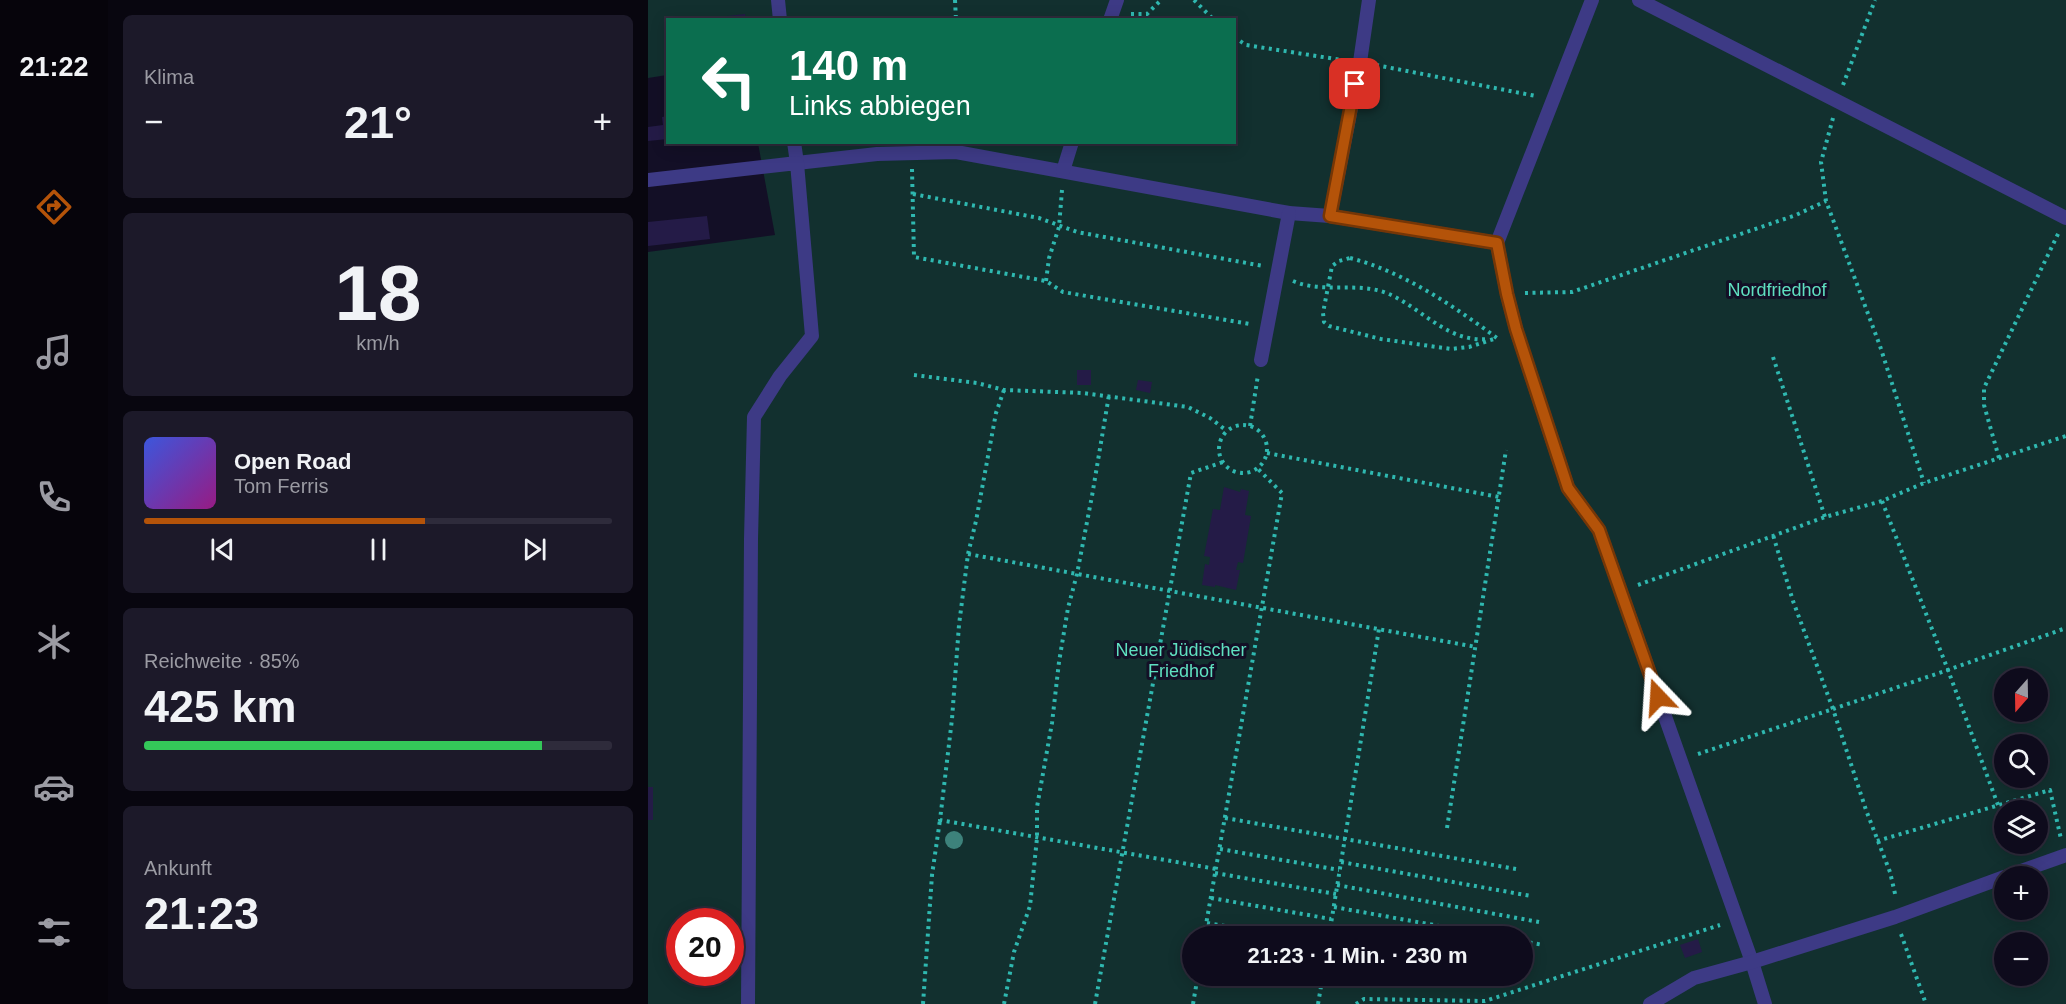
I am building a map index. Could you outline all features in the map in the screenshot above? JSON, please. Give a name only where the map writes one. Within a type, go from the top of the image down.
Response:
[{"type":"lane","points":[[778,0],[780,18]]},
{"type":"lane","points":[[1111,17],[1117,0]]},
{"type":"lane","points":[[1330,216],[1360,62],[1369,0]]},
{"type":"lane","points":[[1592,0],[1497,243],[1507,294],[1519,337],[1568,488],[1599,530],[1765,1004]]},
{"type":"lane","points":[[1640,0],[1838,102],[2063,224]]},
{"type":"lane","points":[[748,1004],[754,417],[780,376],[812,336],[794,144]]},
{"type":"lane","points":[[1063,171],[1071,144]]},
{"type":"lane","points":[[648,180],[877,154],[956,152],[1289,213],[1330,216],[1497,243]]},
{"type":"lane","points":[[1261,360],[1289,213]]},
{"type":"lane","points":[[2036,866],[2065,855]]},
{"type":"lane","points":[[1650,1004],[1694,978],[1895,917],[1994,881]]},
{"type":"path","points":[[955,0],[956,18]]},
{"type":"path","points":[[1111,17],[1147,14],[1161,0]]},
{"type":"path","points":[[1194,0],[1212,18]]},
{"type":"path","points":[[1875,0],[1849,66],[1821,162],[1827,201],[1880,346],[1924,483]]},
{"type":"path","points":[[1236,38],[1246,45],[1360,62],[1552,99]]},
{"type":"path","points":[[911,153],[914,257],[1046,281],[1063,292],[1267,327]]},
{"type":"path","points":[[1046,281],[1049,258],[1059,227],[1063,171]]},
{"type":"path","points":[[913,194],[1039,218],[1077,232],[1278,271],[1298,283],[1372,289],[1398,299],[1463,338],[1473,340],[1519,337]]},
{"type":"path","points":[[1507,294],[1572,292],[1785,219],[1827,201]]},
{"type":"path","points":[[1999,458],[1984,405],[1984,388],[2063,224]]},
{"type":"path","points":[[1350,258],[1398,275],[1434,295],[1497,338],[1469,347],[1450,349],[1381,339],[1340,330],[1324,322],[1323,313],[1332,266],[1350,258]]},
{"type":"path","points":[[1773,357],[1825,517]]},
{"type":"path","points":[[1250,426],[1261,360]]},
{"type":"path","points":[[914,375],[977,383],[1004,390],[1046,390],[1109,395],[1188,407],[1210,418],[1227,431]]},
{"type":"path","points":[[923,1004],[932,875],[952,719],[959,625],[968,554],[991,448],[996,412],[1004,390]]},
{"type":"path","points":[[1004,1004],[1014,952],[1030,906],[1037,837],[1037,807],[1052,723],[1059,662],[1109,395]]},
{"type":"path","points":[[1242,424],[1258,429],[1267,442],[1267,453],[1263,463],[1243,473],[1228,468],[1223,462],[1219,446],[1227,431],[1242,424]]},
{"type":"path","points":[[1621,591],[1825,517],[1882,501],[1924,483],[2066,436]]},
{"type":"path","points":[[1448,828],[1506,450]]},
{"type":"path","points":[[1267,453],[1499,497]]},
{"type":"path","points":[[1095,1004],[1191,473],[1223,462]]},
{"type":"path","points":[[1206,926],[1282,493],[1257,468]]},
{"type":"path","points":[[1882,501],[1996,800]]},
{"type":"path","points":[[1773,536],[1793,601],[1890,872],[1896,899],[1895,917],[1926,1004]]},
{"type":"path","points":[[968,554],[1476,647]]},
{"type":"path","points":[[1680,760],[2066,628]]},
{"type":"path","points":[[1330,926],[1379,629]]},
{"type":"path","points":[[2015,800],[2050,790],[2065,855]]},
{"type":"path","points":[[1877,841],[1994,806]]},
{"type":"path","points":[[1225,818],[1516,869]]},
{"type":"path","points":[[940,820],[1336,894]]},
{"type":"path","points":[[1220,849],[1339,870]]},
{"type":"path","points":[[1341,862],[1531,896]]},
{"type":"path","points":[[1337,885],[1539,922]]},
{"type":"path","points":[[1211,898],[1331,919]]},
{"type":"path","points":[[1333,907],[1439,926]]},
{"type":"path","points":[[1356,1004],[1364,999],[1485,1001],[1737,919]]},
{"type":"path","points":[[1207,923],[1225,926]]},
{"type":"path","points":[[1533,943],[1543,945]]},
{"type":"path","points":[[1193,1004],[1196,986]]},
{"type":"path","points":[[1318,1004],[1321,986]]},
{"type":"green space","name":"Nordfriedhof","points":[[648,0],[2066,0],[2066,1004],[648,1004],[648,252],[775,235],[758,144],[1236,144],[1236,18],[666,18],[666,75],[648,78]]},
{"type":"building","points":[[745,14],[746,18],[710,18]]},
{"type":"building","points":[[666,116],[666,139],[648,141],[648,127],[663,125],[662,117]]},
{"type":"building","points":[[707,216],[710,239],[648,246],[648,222]]},
{"type":"building","points":[[1077,370],[1091,370],[1091,385],[1077,385]]},
{"type":"building","points":[[1138,380],[1152,382],[1150,393],[1136,390]]},
{"type":"building","points":[[1224,487],[1240,492],[1241,489],[1249,491],[1245,515],[1251,516],[1243,563],[1238,562],[1236,570],[1240,570],[1236,590],[1215,585],[1215,587],[1202,585],[1205,564],[1209,565],[1210,557],[1204,556],[1213,509],[1220,510]]},
{"type":"building","points":[[648,787],[653,787],[653,820],[648,820]]},
{"type":"building","points":[[1698,939],[1702,952],[1685,958],[1680,945]]},
{"type":"route","points":[[1355,84],[1330,216],[1497,243],[1516,329],[1568,488],[1599,530],[1658,697]]},
{"type":"park label","name":"Neuer Jüdischer Friedhof","points":[[1181,660]]}]
